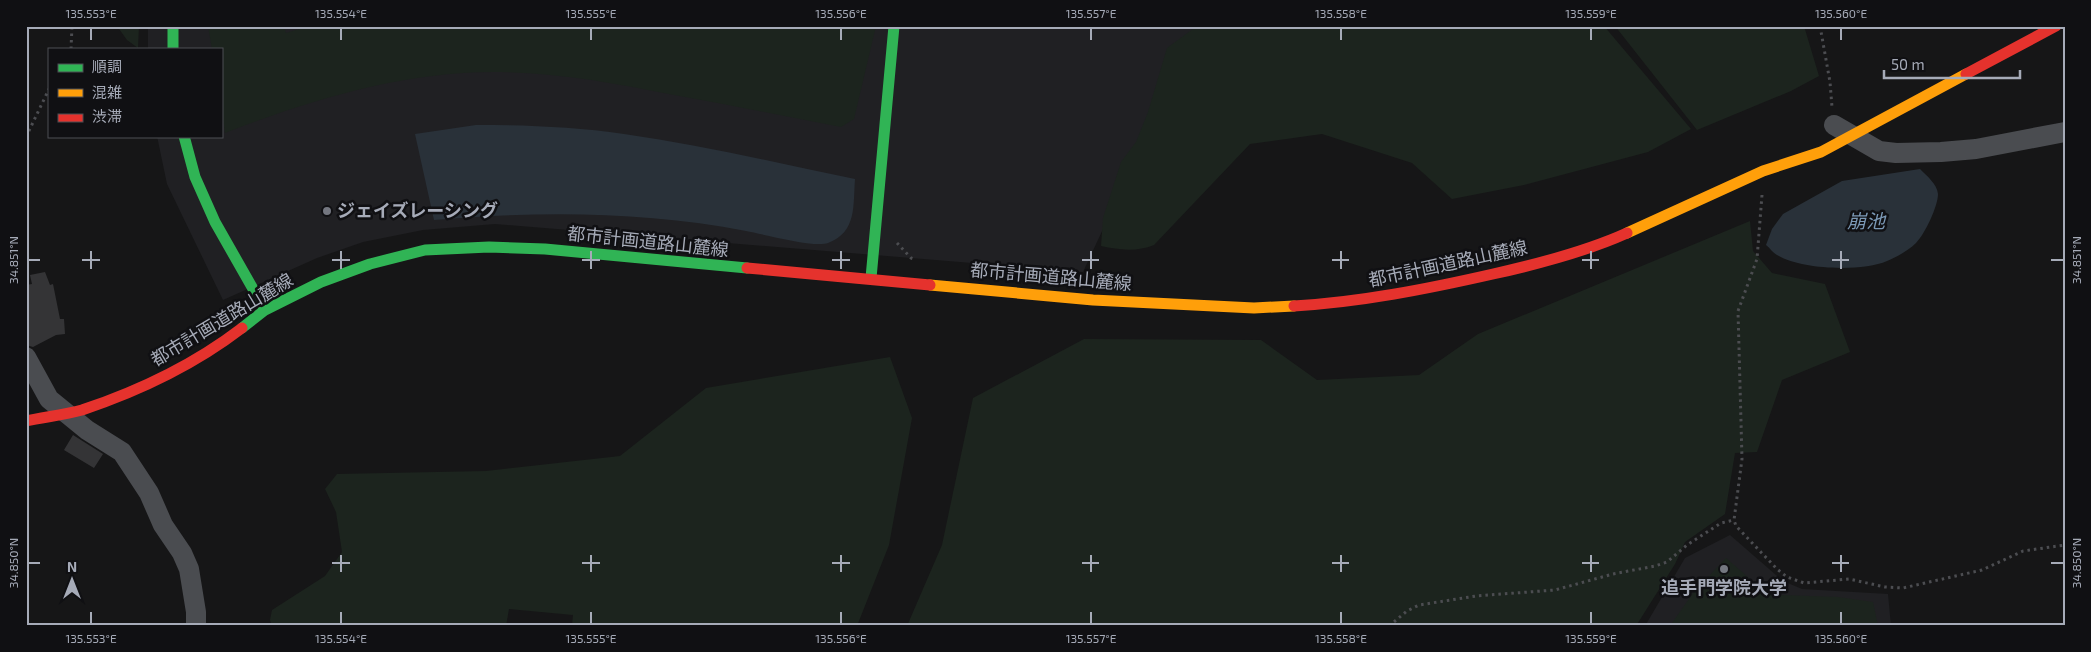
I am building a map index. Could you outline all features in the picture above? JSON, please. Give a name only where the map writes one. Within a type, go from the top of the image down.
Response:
[{"type":"street","points":[[173,26],[173,48]]},
{"type":"street","points":[[871,278],[894,26]]},
{"type":"street","name":"都市計画道路山麓線","points":[[26,421],[81,410],[162,378],[225,341],[265,310],[321,282],[370,264],[425,250],[489,247],[545,249],[1093,300],[1254,308],[1339,303],[1446,285],[1532,265],[1612,240],[1763,171],[1821,152],[1842,130],[2056,26]]},
{"type":"street","points":[[1842,130],[1879,151],[1941,152],[1976,148],[2065,132]]},
{"type":"street","points":[[185,138],[195,177],[215,222],[265,310]]},
{"type":"street","points":[[26,357],[49,399],[87,430],[122,452],[149,493],[163,525],[182,553],[189,568],[196,612],[196,626]]},
{"type":"path","points":[[71,48],[72,26]]},
{"type":"path","points":[[1820,26],[1830,82],[1842,130]]},
{"type":"path","points":[[26,137],[48,91]]},
{"type":"path","points":[[1763,171],[1761,226],[1757,259],[1738,311],[1742,459],[1734,520],[1736,526],[1787,577],[1804,583],[1849,579],[1885,587],[1903,588],[1982,570],[2023,551],[2065,545]]},
{"type":"path","points":[[896,234],[896,242],[911,258],[920,261]]},
{"type":"path","points":[[1389,626],[1407,611],[1419,605],[1476,596],[1555,590],[1613,574],[1655,566],[1667,562],[1687,545],[1721,523],[1734,520]]},
{"type":"shaded area","points":[[117,26],[139,26],[138,48],[127,40]]},
{"type":"shaded area","points":[[148,26],[1218,26],[1158,111],[1083,272],[495,224],[423,230],[363,242],[317,258],[223,300],[167,184],[157,138],[222,138],[222,48],[148,48]]},
{"type":"shaded area","points":[[208,26],[284,26],[286,33],[309,26],[876,26],[854,119],[841,127],[607,82],[562,76],[493,72],[425,77],[357,90],[323,99],[225,133],[222,114],[222,48],[212,48]]},
{"type":"shaded area","points":[[1197,26],[1604,26],[1691,129],[1648,152],[1524,185],[1452,199],[1412,163],[1322,134],[1250,144],[1154,245],[1128,250],[1101,246],[1103,218],[1121,162],[1136,142],[1148,112],[1167,48]]},
{"type":"shaded area","points":[[1615,26],[1804,26],[1819,76],[1791,91],[1697,130]]},
{"type":"shaded area","points":[[1750,221],[1753,251],[1772,273],[1825,284],[1850,352],[1782,380],[1757,452],[1735,453],[1725,514],[1685,542],[1675,564],[1636,626],[907,626],[942,545],[973,398],[1084,339],[1261,340],[1317,380],[1419,375],[1478,334]]},
{"type":"shaded area","points":[[890,357],[912,418],[889,545],[857,626],[572,626],[573,615],[509,609],[506,626],[479,626],[476,624],[470,626],[272,626],[270,620],[272,610],[325,576],[342,552],[336,512],[325,489],[337,474],[486,471],[620,456],[706,388]]},
{"type":"shaded area","name":"追手門学院大学","points":[[1730,535],[1783,581],[1802,589],[1888,594],[1891,626],[1645,626],[1685,558]]},
{"type":"shaded area","points":[[1726,558],[1756,584],[1781,595],[1838,597],[1873,602],[1878,626],[1670,626],[1693,593]]},
{"type":"water","points":[[476,125],[550,127],[653,138],[855,179],[852,217],[844,232],[828,243],[821,244],[800,242],[707,224],[629,216],[551,214],[434,220],[415,134]]},
{"type":"water","name":"崩池","points":[[1920,169],[1936,187],[1938,194],[1936,205],[1920,239],[1903,253],[1887,261],[1863,267],[1832,268],[1816,266],[1788,260],[1776,254],[1766,245],[1772,229],[1783,214],[1842,181]]},
{"type":"building","points":[[45,272],[50,285],[53,284],[60,319],[64,319],[65,334],[56,335],[33,347],[26,345],[26,285],[32,284],[30,275]]},
{"type":"building","points":[[73,435],[103,454],[94,468],[64,450]]},
{"type":"traffic: fast","points":[[173,26],[173,48]]},
{"type":"traffic: fast","points":[[871,278],[894,26]]},
{"type":"traffic: fast","points":[[185,138],[195,177],[215,222],[265,310]]},
{"type":"traffic: fast","points":[[242,328],[265,310],[321,282],[370,264],[425,250],[489,247],[545,249],[747,268]]},
{"type":"traffic: slow","points":[[1627,233],[1763,171],[1821,152],[1966,74]]},
{"type":"traffic: slow","points":[[930,285],[1093,300],[1254,308],[1294,306]]},
{"type":"traffic: jam","points":[[1966,74],[2056,26]]},
{"type":"traffic: jam","points":[[1294,306],[1369,298],[1468,280],[1561,257],[1627,233]]},
{"type":"traffic: jam","points":[[747,268],[930,285]]},
{"type":"traffic: jam","points":[[26,421],[82,410],[145,385],[186,365],[242,328]]},
{"type":"place","name":"ジェイズレーシング","points":[[327,211]]},
{"type":"place","name":"追手門学院大学","points":[[1724,569]]}]
